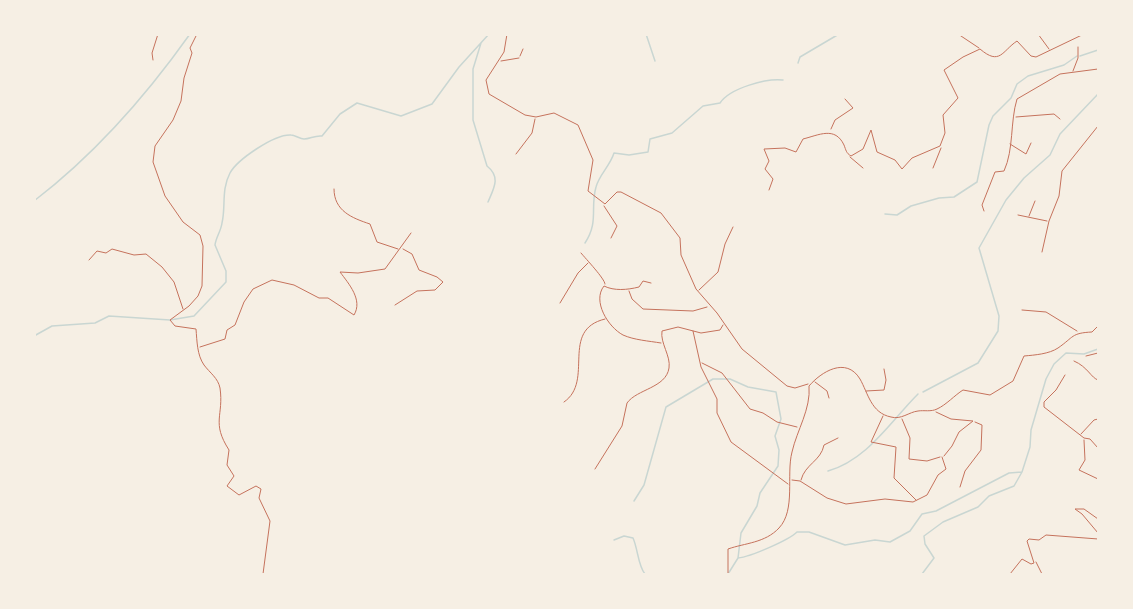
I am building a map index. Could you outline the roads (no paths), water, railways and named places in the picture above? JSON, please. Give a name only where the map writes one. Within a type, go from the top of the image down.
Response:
[{"type":"street","points":[[153,60],[152,53],[158,34]]},
{"type":"street","points":[[198,34],[190,48],[192,53],[184,78],[181,101],[155,146],[153,162],[165,196],[183,222],[200,235],[202,243],[202,289],[193,302],[184,310],[173,315],[170,320],[171,324],[196,329],[203,364],[213,375],[220,388],[218,425],[222,441],[230,450],[226,465],[234,475],[227,486],[239,495],[260,486],[259,498],[270,517],[269,543],[263,574]]},
{"type":"street","points":[[507,34],[499,61],[486,80],[489,94],[525,115],[536,117],[554,113],[578,125],[593,160],[588,191],[604,204],[617,226],[611,238]]},
{"type":"street","points":[[958,34],[990,57],[1007,52],[1017,41],[1033,58],[1084,34]]},
{"type":"street","points":[[1038,34],[1050,51]]},
{"type":"street","points":[[1072,73],[1078,58],[1078,47]]},
{"type":"street","points":[[499,61],[519,57],[523,49]]},
{"type":"street","points":[[933,168],[941,151],[940,146],[945,134],[943,115],[958,98],[945,70],[963,57],[980,49]]},
{"type":"street","points":[[984,210],[982,207],[995,172],[1002,172],[1008,162],[1017,99],[1053,77],[1098,69]]},
{"type":"street","points":[[831,131],[835,120],[853,108],[845,99]]},
{"type":"street","points":[[1014,117],[1054,114],[1060,119]]},
{"type":"street","points":[[516,154],[532,133],[536,117]]},
{"type":"street","points":[[1042,252],[1049,221],[1059,196],[1062,171],[1098,126]]},
{"type":"street","points":[[849,155],[855,155],[863,149],[871,130],[877,152],[895,160],[902,169],[912,158],[940,146]]},
{"type":"street","points":[[831,131],[842,141],[849,155],[863,168]]},
{"type":"street","points":[[769,190],[773,179],[765,169],[769,161],[764,152],[765,149],[785,148],[796,152],[803,139],[831,131]]},
{"type":"street","points":[[1010,144],[1026,154],[1031,143]]},
{"type":"street","points":[[334,189],[336,203],[345,213],[370,224],[377,242],[412,254],[420,270],[437,277],[442,282],[435,290],[417,291],[395,304]]},
{"type":"street","points":[[604,204],[619,192],[661,213],[680,238],[681,255],[697,291],[742,349],[783,384],[795,387],[810,384],[829,368],[843,368],[857,375],[872,404],[891,417],[898,418],[919,411],[935,410],[963,390],[990,395],[1013,381],[1024,357],[1058,348],[1079,332]]},
{"type":"street","points":[[1029,218],[1035,201]]},
{"type":"street","points":[[1018,215],[1049,221]]},
{"type":"street","points":[[697,291],[718,272],[725,244],[733,226]]},
{"type":"street","points":[[198,347],[225,339],[227,330],[235,325],[248,296],[261,284],[272,280],[294,285],[320,298],[328,298],[354,315],[357,308],[354,290],[340,272],[385,268],[411,233]]},
{"type":"street","points":[[89,260],[97,251],[106,253],[112,249],[134,255],[146,254],[160,265],[174,282],[184,310]]},
{"type":"street","points":[[581,253],[588,263],[604,277],[605,286],[600,299],[607,318],[622,334],[663,343]]},
{"type":"street","points":[[560,303],[578,273],[588,263]]},
{"type":"street","points":[[605,286],[613,290],[629,289],[639,287],[643,281],[651,283]]},
{"type":"street","points":[[629,289],[632,299],[643,309],[693,311],[709,306]]},
{"type":"street","points":[[1022,310],[1046,312],[1079,332],[1092,332],[1098,326]]},
{"type":"street","points":[[564,402],[573,394],[582,333],[590,323],[607,318]]},
{"type":"street","points":[[595,469],[619,433],[627,403],[655,386],[668,373],[669,363],[661,333],[664,329],[678,327],[693,331],[720,330],[724,323]]},
{"type":"street","points":[[693,331],[700,362],[716,395],[716,410],[731,442],[790,486]]},
{"type":"street","points":[[1086,356],[1098,353]]},
{"type":"street","points":[[1074,361],[1084,366],[1098,380]]},
{"type":"street","points":[[700,362],[722,373],[750,409],[763,412],[777,422],[799,428]]},
{"type":"street","points":[[865,391],[884,390],[886,380],[884,369]]},
{"type":"street","points":[[1065,375],[1056,390],[1043,404],[1084,438],[1090,439],[1098,448]]},
{"type":"street","points":[[813,381],[826,391],[829,398]]},
{"type":"street","points":[[728,574],[726,551],[764,538],[780,527],[786,513],[791,454],[808,405],[810,384]]},
{"type":"street","points":[[935,410],[951,419],[973,421],[982,425],[982,447],[965,471],[960,487]]},
{"type":"street","points":[[885,415],[876,428],[872,443],[896,447],[894,478],[917,501]]},
{"type":"street","points":[[901,417],[910,438],[909,459],[927,460],[942,457],[952,446],[959,432],[973,421]]},
{"type":"street","points":[[1080,435],[1094,420],[1098,419]]},
{"type":"street","points":[[801,482],[804,470],[820,457],[825,445],[838,438]]},
{"type":"street","points":[[1084,438],[1085,460],[1079,470],[1098,479]]},
{"type":"street","points":[[790,480],[801,482],[818,494],[846,504],[885,499],[917,501],[930,492],[938,475],[946,469],[942,457]]},
{"type":"street","points":[[1098,519],[1084,509],[1075,509],[1098,534]]},
{"type":"street","points":[[1042,574],[1041,567],[1035,561],[1027,541],[1029,539],[1039,540],[1046,535],[1098,539]]},
{"type":"street","points":[[1010,574],[1022,559],[1033,564],[1035,561]]},
{"type":"waterway","points":[[34,201],[78,164],[118,124],[156,80],[190,34]]},
{"type":"waterway","points":[[34,336],[52,326],[95,323],[109,316],[170,320],[194,316],[226,282],[226,271],[215,245],[222,223],[227,179],[240,161],[266,143],[284,136],[293,135],[304,139],[322,136],[340,114],[357,103],[401,116],[432,104],[459,67],[489,34]]},
{"type":"waterway","points":[[646,34],[655,61]]},
{"type":"waterway","points":[[798,63],[800,57],[839,34]]},
{"type":"waterway","points":[[481,43],[473,69],[473,120],[487,166],[495,179],[488,202]]},
{"type":"waterway","points":[[1080,56],[1098,50]]},
{"type":"waterway","points":[[885,214],[897,215],[911,206],[939,198],[954,197],[977,182],[989,125],[993,116],[1011,98],[1017,84],[1028,76],[1064,65],[1077,56]]},
{"type":"waterway","points":[[585,243],[592,228],[596,187],[614,153],[629,155],[648,152],[650,139],[672,133],[703,106],[720,103],[732,93],[749,85],[783,80]]},
{"type":"waterway","points":[[923,392],[978,363],[998,331],[999,316],[979,248],[1006,200],[1024,178],[1050,155],[1060,134],[1098,94]]},
{"type":"waterway","points":[[922,574],[934,558],[925,544],[924,536],[943,522],[978,507],[989,496],[1014,486],[1022,472],[1046,379],[1054,364],[1066,353],[1084,354],[1098,349]]},
{"type":"waterway","points":[[634,501],[644,485],[666,407],[713,379],[730,379],[748,387],[776,392],[781,419],[775,436],[779,450],[778,466],[760,493],[757,506],[741,533],[738,558]]},
{"type":"waterway","points":[[828,471],[842,466],[866,449],[918,394]]},
{"type":"waterway","points":[[728,574],[738,558],[769,548],[797,532],[809,532],[845,545],[875,540],[890,542],[910,531],[922,514],[936,511],[1009,473],[1022,472]]},
{"type":"waterway","points":[[614,540],[624,536],[633,538],[645,574]]}]
